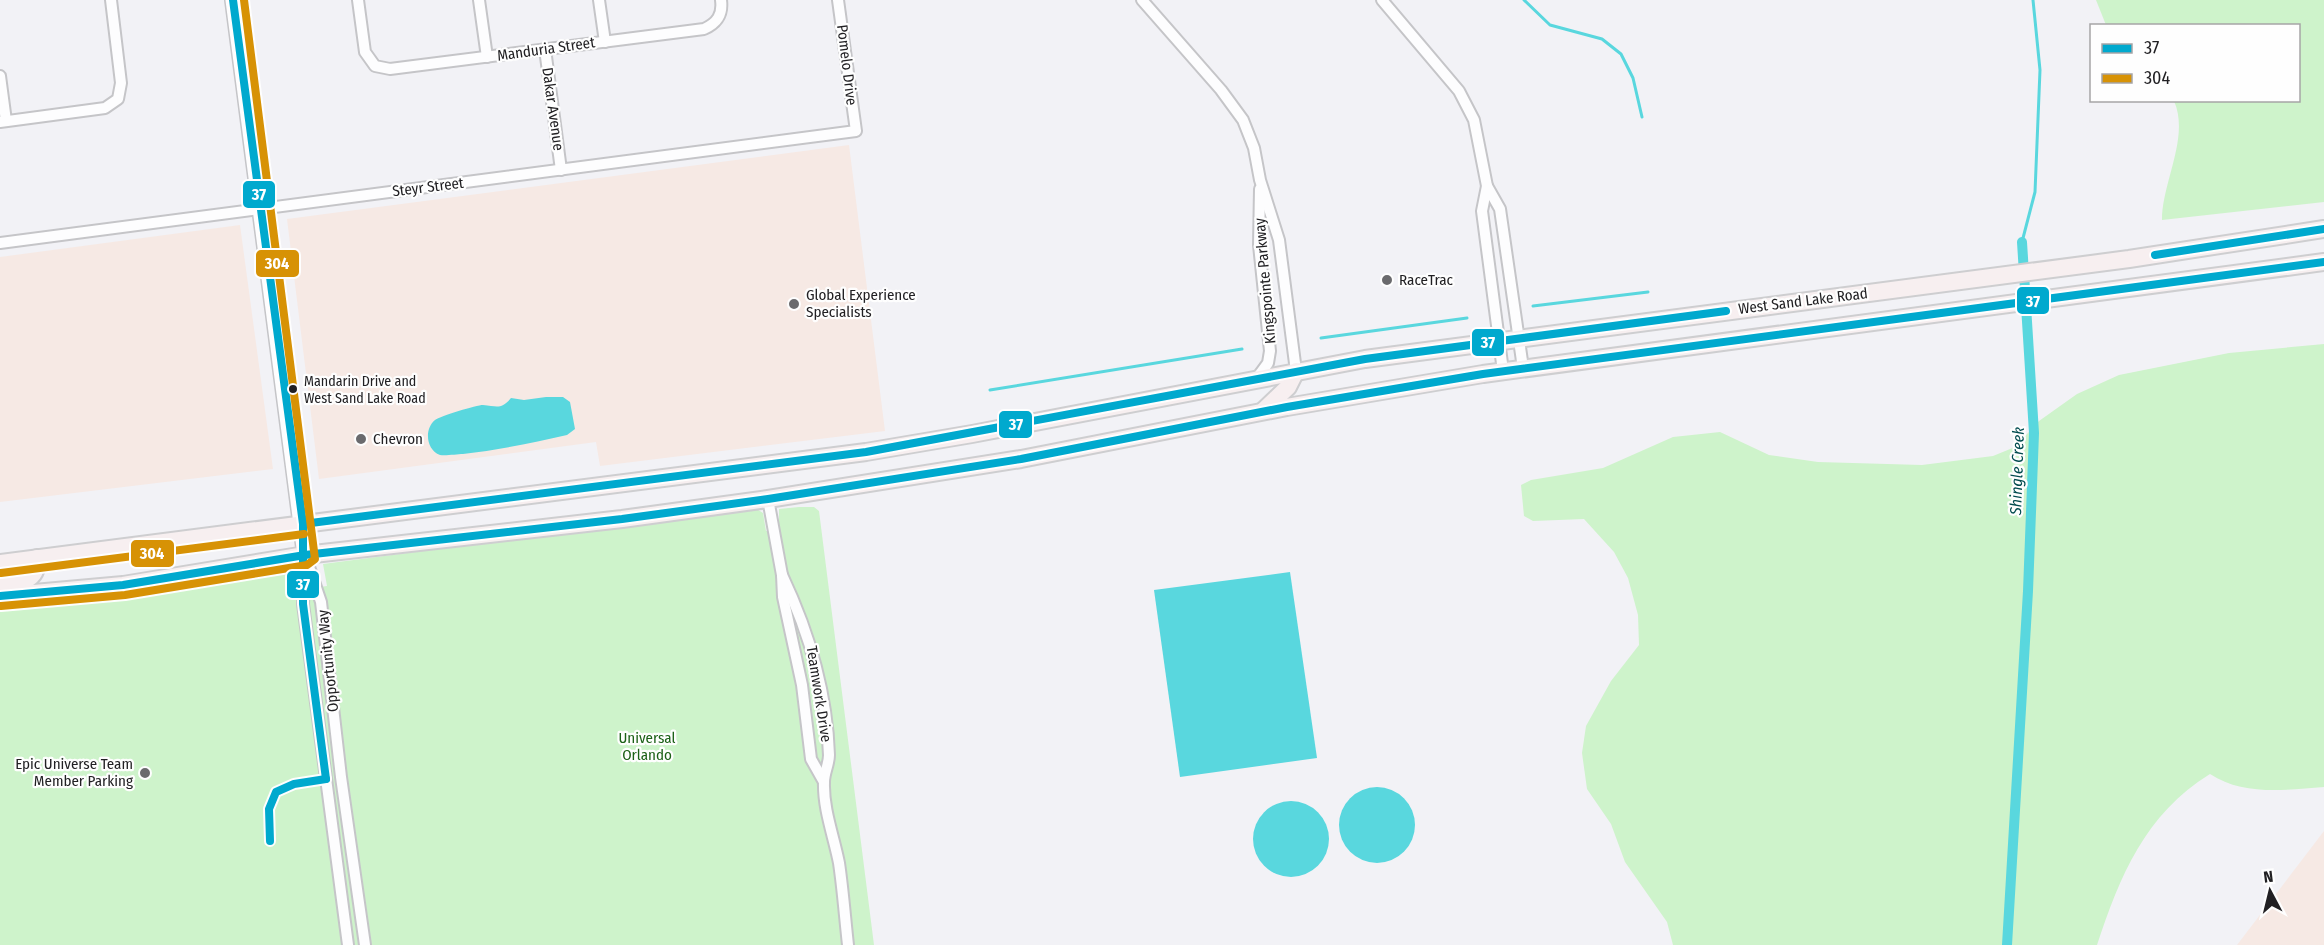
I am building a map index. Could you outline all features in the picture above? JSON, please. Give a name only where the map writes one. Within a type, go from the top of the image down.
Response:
[{"type":"main road","name":"West Sand Lake Road","points":[[0,563],[866,452],[996,430],[1296,371],[1518,338],[2068,267],[2324,229]]},
{"type":"main road","name":"West Sand Lake Road","points":[[0,596],[123,585],[305,555],[622,519],[768,499],[1021,459],[1264,411],[1503,371],[2324,262]]},
{"type":"main road","points":[[1264,411],[1282,394],[1296,371]]},
{"type":"main road","points":[[0,586],[31,579],[36,573],[37,558]]},
{"type":"street","points":[[0,76],[3,122],[105,108],[118,99],[122,83],[111,0]]},
{"type":"street","points":[[233,0],[303,525],[305,555]]},
{"type":"street","name":"Manduria Street","points":[[358,0],[365,52],[375,66],[390,69],[704,29],[716,23],[722,8],[721,0]]},
{"type":"street","points":[[479,0],[487,57]]},
{"type":"street","points":[[599,0],[605,42]]},
{"type":"street","name":"Pomelo Drive","points":[[838,0],[856,131]]},
{"type":"street","name":"Kingspointe Parkway","points":[[1142,0],[1221,90],[1243,120],[1254,148],[1260,180],[1279,240],[1296,371]]},
{"type":"street","points":[[1382,0],[1459,91],[1474,120],[1487,186],[1500,209],[1523,368]]},
{"type":"street","name":"Dakar Avenue","points":[[545,49],[561,170]]},
{"type":"street","name":"Steyr Street","points":[[0,243],[856,131]]},
{"type":"street","name":"Kingspointe Parkway","points":[[1257,378],[1268,363],[1270,351],[1259,245],[1260,180]]},
{"type":"street","points":[[1487,186],[1482,211],[1503,371]]},
{"type":"street","points":[[1487,253],[1507,250]]},
{"type":"street","name":"Teamwork Drive","points":[[768,499],[782,575],[783,597],[802,685],[811,759],[824,782]]},
{"type":"street","name":"Opportunity Way","points":[[305,555],[303,604],[348,945]]},
{"type":"street","name":"Opportunity Way","points":[[305,555],[321,602],[341,777],[365,945]]},
{"type":"street","name":"Teamwork Drive","points":[[782,575],[813,648],[829,757],[824,782],[829,825],[839,865],[848,945]]},
{"type":"shaded area","points":[[849,145],[885,431],[600,466],[596,442],[319,479],[287,219]]},
{"type":"shaded area","points":[[240,225],[273,469],[0,502],[0,257]]},
{"type":"shaded area","points":[[2324,831],[2324,945],[2237,945]]},
{"type":"green space","points":[[2096,0],[2324,0],[2324,202],[2162,220],[2179,129],[2174,102],[2300,102],[2300,24],[2106,24]]},
{"type":"green space","points":[[2324,344],[2324,787],[2250,789],[2236,786],[2210,774],[2187,790],[2152,827],[2138,849],[2115,895],[2097,945],[1673,945],[1667,922],[1625,862],[1611,824],[1587,789],[1582,753],[1586,726],[1611,681],[1639,645],[1638,615],[1628,578],[1614,552],[1584,519],[1533,521],[1524,516],[1521,485],[1531,480],[1603,468],[1673,437],[1720,432],[1769,455],[1818,462],[1922,465],[1993,456],[2015,447],[2039,421],[2077,394],[2119,375],[2229,353]]},
{"type":"green space","name":"Universal Orlando","points":[[814,507],[819,511],[874,945],[0,945],[0,607],[275,571],[275,575],[289,573],[292,591],[327,586],[323,564],[749,508],[755,508],[763,513],[766,531],[779,529],[779,509]]},
{"type":"water","points":[[563,397],[570,402],[575,429],[567,435],[502,448],[448,455],[440,455],[429,444],[428,434],[431,424],[444,416],[479,405],[501,406],[511,398],[524,400]]},
{"type":"water","points":[[1290,572],[1317,758],[1180,777],[1154,590]]},
{"type":"water","points":[[1377,787],[1392,790],[1404,798],[1412,810],[1415,825],[1412,840],[1404,852],[1392,860],[1377,863],[1362,860],[1350,852],[1342,840],[1339,825],[1342,810],[1350,798],[1362,790]]},
{"type":"water","points":[[1291,801],[1306,804],[1318,812],[1326,824],[1329,839],[1326,854],[1318,866],[1306,874],[1291,877],[1276,874],[1264,866],[1256,854],[1253,839],[1256,824],[1264,812],[1276,804]]},
{"type":"waterway","points":[[1524,0],[1550,25],[1602,39],[1621,54],[1633,78],[1642,117]]},
{"type":"waterway","name":"Shingle Creek","points":[[2022,242],[2035,192],[2040,70],[2033,0]]},
{"type":"waterway","name":"Shingle Creek","points":[[2007,945],[2028,591],[2034,433],[2022,242]]},
{"type":"waterway","points":[[1533,306],[1648,292]]},
{"type":"waterway","points":[[1321,338],[1467,318]]},
{"type":"waterway","points":[[990,390],[1242,349]]},
{"type":"transit line","name":"37","points":[[233,0],[303,524],[303,604],[326,779]]},
{"type":"transit line","name":"304","points":[[1,606],[125,595],[307,565],[315,559],[244,0]]},
{"type":"transit line","name":"37","points":[[2155,255],[2324,229]]},
{"type":"transit line","name":"37","points":[[0,596],[123,585],[305,555],[622,519],[768,499],[1021,459],[1287,407],[1483,374],[2324,262]]},
{"type":"transit line","name":"37","points":[[303,524],[866,452],[1365,359],[1726,311]]},
{"type":"transit line","name":"304","points":[[1,573],[304,534]]},
{"type":"transit line","name":"37","points":[[270,841],[269,809],[276,792],[294,784],[326,779]]},
{"type":"place","name":"RaceTrac","points":[[1387,280]]},
{"type":"place","name":"Global Experience Specialists","points":[[794,304]]},
{"type":"place","name":"Mandarin Drive and West Sand Lake Road","points":[[293,389]]},
{"type":"place","name":"Chevron","points":[[361,439]]},
{"type":"place","name":"Epic Universe Team Member Parking","points":[[145,773]]}]
